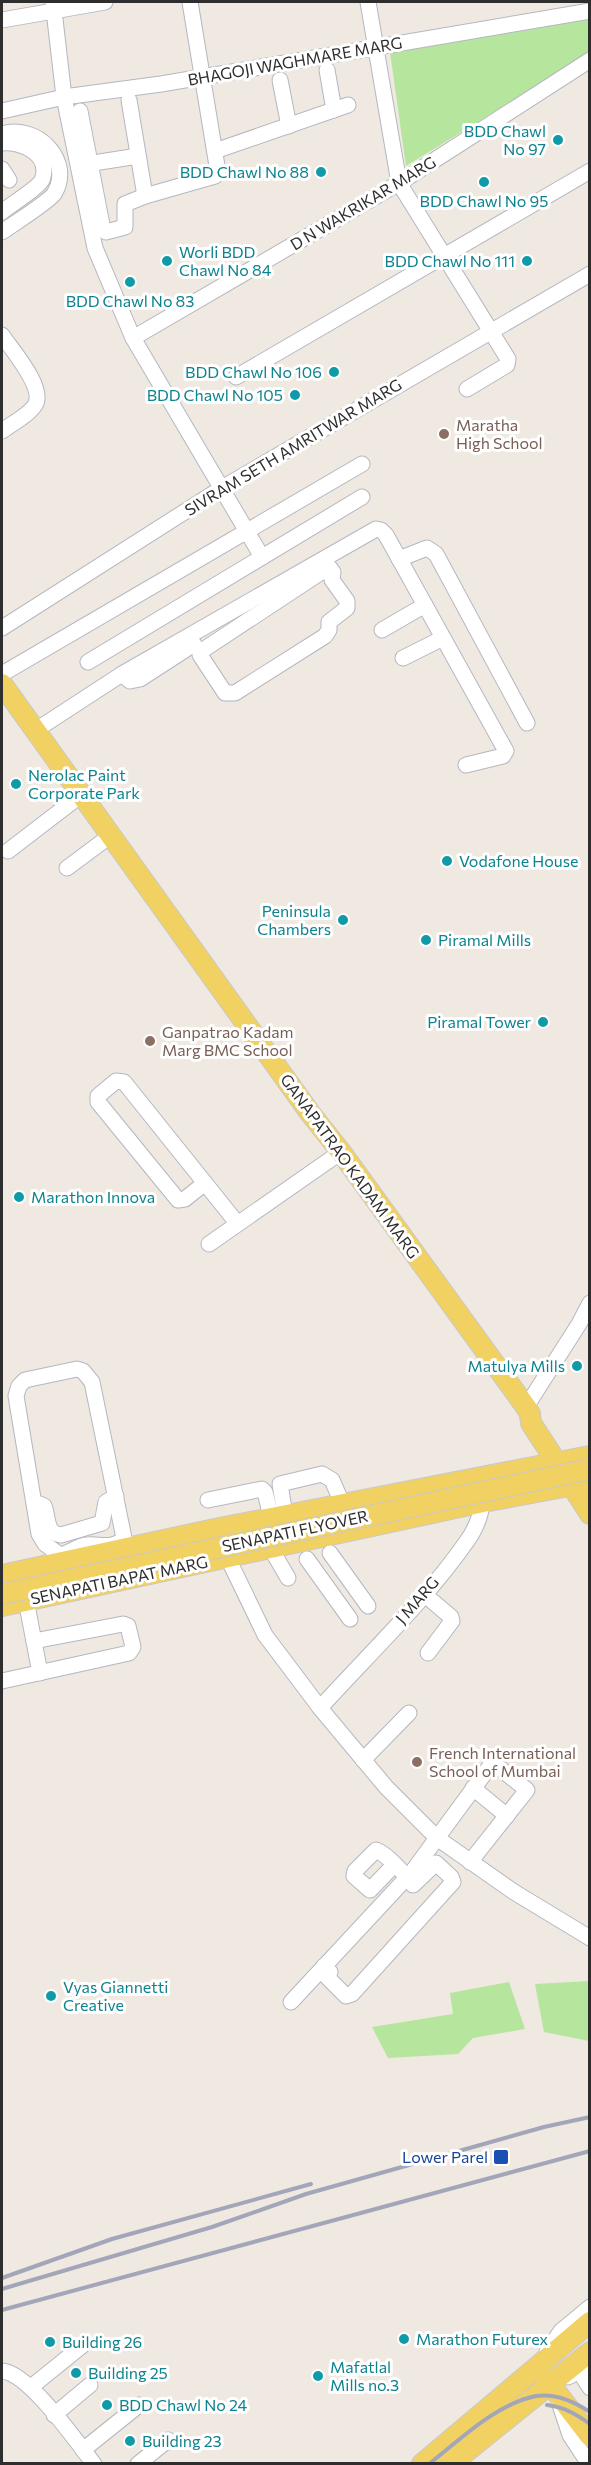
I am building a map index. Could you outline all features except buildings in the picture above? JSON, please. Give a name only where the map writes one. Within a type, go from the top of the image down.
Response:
[{"type":"main road","name":"GANAPATRAO KADAM MARG","points":[[3,686],[310,1113],[341,1152],[528,1410],[531,1423],[562,1462],[584,1483],[590,1514]]},
{"type":"main road","name":"SENAPATI BAPAT MARG","points":[[6,1577],[85,1551],[215,1529],[280,1512],[590,1458]]},
{"type":"main road","name":"SENAPATI FLYOVER","points":[[6,1577],[590,1458]]},
{"type":"main road","name":"SENAPATI BAPAT MARG","points":[[16,1602],[483,1502],[584,1483]]},
{"type":"main road","name":"SENAPATI FLYOVER","points":[[2,1594],[584,1483]]},
{"type":"main road","points":[[6,1577],[9,1579],[16,1602]]},
{"type":"main road","points":[[422,2463],[590,2322]]},
{"type":"main road","points":[[451,2463],[585,2362]]},
{"type":"main road","points":[[537,2367],[571,2408],[590,2436]]},
{"type":"street","points":[[2,20],[54,6],[105,2]]},
{"type":"street","points":[[80,111],[88,164],[102,229],[105,232],[125,227],[125,204],[215,176],[218,172],[215,151],[190,2]]},
{"type":"street","points":[[368,2],[399,183],[508,362],[467,389]]},
{"type":"street","points":[[54,6],[64,98],[95,249],[133,339],[262,557]]},
{"type":"street","name":"BHAGOJI WAGHMARE MARG","points":[[2,111],[64,98],[203,77],[590,11]]},
{"type":"street","name":"D N WAKRIKAR MARG","points":[[133,339],[399,183],[590,60]]},
{"type":"street","points":[[215,151],[341,107],[327,70]]},
{"type":"street","points":[[280,80],[289,126]]},
{"type":"street","points":[[129,100],[145,196]]},
{"type":"street","points":[[2,134],[12,131],[27,132],[41,139],[55,160],[59,178],[53,195],[2,232]]},
{"type":"street","points":[[2,143],[19,144],[33,150],[41,161],[42,175],[40,183],[2,212]]},
{"type":"street","points":[[88,164],[138,156]]},
{"type":"street","points":[[236,377],[590,171]]},
{"type":"street","name":"SIVRAM SETH AMRITWAR MARG","points":[[2,628],[222,488],[590,274]]},
{"type":"street","points":[[2,335],[35,384],[38,393],[35,406],[2,431]]},
{"type":"street","points":[[3,686],[247,531],[362,464]]},
{"type":"street","points":[[88,662],[362,497]]},
{"type":"street","points":[[36,730],[122,674],[376,529],[386,535],[506,751],[503,756],[466,765]]},
{"type":"street","points":[[399,559],[427,548],[436,554],[527,723]]},
{"type":"street","points":[[122,674],[130,681],[140,679],[320,562],[326,563],[333,572],[332,580],[348,604],[328,622],[328,633],[235,693],[222,691],[200,652],[329,567]]},
{"type":"street","points":[[382,630],[425,605]]},
{"type":"street","points":[[403,658],[443,638]]},
{"type":"street","points":[[8,851],[81,795]]},
{"type":"street","points":[[67,868],[110,836]]},
{"type":"street","points":[[205,1183],[185,1199],[178,1200],[98,1102],[98,1096],[116,1081],[124,1082],[205,1183],[237,1223]]},
{"type":"street","points":[[209,1244],[341,1152]]},
{"type":"street","points":[[528,1410],[590,1303]]},
{"type":"street","points":[[77,1369],[83,1371],[92,1382],[116,1496],[123,1540],[85,1551],[60,1555],[45,1544],[39,1534],[16,1396],[19,1386],[25,1380],[77,1369]]},
{"type":"street","points":[[280,1512],[280,1484],[322,1474],[332,1480],[342,1503]]},
{"type":"street","points":[[479,1477],[483,1502]]},
{"type":"street","points":[[208,1500],[262,1490],[280,1512]]},
{"type":"street","points":[[34,1506],[40,1504],[44,1506],[49,1529],[61,1535],[102,1523],[106,1502],[109,1498],[116,1496]]},
{"type":"street","name":"J MARG","points":[[320,1708],[424,1594],[467,1541],[483,1502]]},
{"type":"street","points":[[215,1529],[265,1635],[320,1708],[365,1762],[437,1838],[514,1892],[590,1938]]},
{"type":"street","points":[[270,1547],[288,1578]]},
{"type":"street","points":[[85,1551],[99,1584]]},
{"type":"street","points":[[330,1553],[368,1606]]},
{"type":"street","points":[[307,1559],[350,1619]]},
{"type":"street","points":[[424,1594],[453,1621],[428,1653]]},
{"type":"street","points":[[16,1602],[34,1641],[40,1673]]},
{"type":"street","points":[[2,1681],[129,1653],[133,1647],[128,1626],[123,1624],[34,1641]]},
{"type":"street","points":[[365,1762],[409,1713]]},
{"type":"street","points":[[291,2002],[327,1969],[413,1876],[473,1788],[494,1764],[525,1788],[526,1793],[470,1862]]},
{"type":"street","points":[[473,1788],[507,1816]]},
{"type":"street","points":[[327,1969],[327,1976],[346,1996],[352,1994],[453,1882],[451,1877],[436,1863],[413,1876]]},
{"type":"street","points":[[394,1865],[413,1876]]},
{"type":"street","points":[[537,2367],[561,2331],[590,2307]]},
{"type":"street","points":[[35,2384],[83,2345]]},
{"type":"street","points":[[585,2362],[590,2388]]},
{"type":"street","points":[[2,2371],[10,2372],[35,2384],[94,2463]]},
{"type":"street","points":[[58,2412],[90,2385]]},
{"type":"street","points":[[554,2387],[570,2435],[589,2463]]},
{"type":"street","points":[[83,2450],[139,2405]]},
{"type":"street","points":[[138,2463],[168,2440]]},
{"type":"green space","points":[[589,19],[589,54],[406,166],[390,52]]},
{"type":"green space","points":[[589,1981],[589,2041],[544,2032],[535,1984]]},
{"type":"green space","points":[[509,1982],[525,2029],[473,2038],[458,2054],[388,2058],[372,2027],[453,2014],[450,1993]]},
{"type":"railway","points":[[2,2289],[212,2227],[306,2194],[544,2127],[590,2117]]},
{"type":"railway","points":[[2,2310],[590,2151]]},
{"type":"railway","points":[[2,2278],[112,2239],[311,2184]]},
{"type":"railway","points":[[429,2464],[493,2414],[521,2400],[543,2395],[557,2397],[590,2412]]},
{"type":"railway","points":[[547,2405],[559,2407],[590,2424]]},
{"type":"place","name":"BDD Chawl No 97","points":[[558,140]]},
{"type":"place","name":"BDD Chawl No 88","points":[[321,172]]},
{"type":"place","name":"BDD Chawl No 95","points":[[484,182]]},
{"type":"place","name":"Worli BDD Chawl No 84","points":[[167,261]]},
{"type":"place","name":"BDD Chawl No 111","points":[[527,261]]},
{"type":"place","name":"BDD Chawl No 83","points":[[130,282]]},
{"type":"place","name":"BDD Chawl No 106","points":[[334,372]]},
{"type":"place","name":"BDD Chawl No 105","points":[[295,395]]},
{"type":"place","name":"Maratha High School","points":[[444,434]]},
{"type":"place","name":"Nerolac Paint Corporate Park","points":[[16,784]]},
{"type":"place","name":"Vodafone House","points":[[447,861]]},
{"type":"place","name":"Peninsula Chambers","points":[[343,920]]},
{"type":"place","name":"Piramal Mills","points":[[426,940]]},
{"type":"place","name":"Piramal Tower","points":[[543,1022]]},
{"type":"place","name":"Ganpatrao Kadam Marg BMC School","points":[[150,1041]]},
{"type":"place","name":"Marathon Innova","points":[[19,1197]]},
{"type":"place","name":"Matulya Mills","points":[[577,1366]]},
{"type":"place","name":"French International School of Mumbai","points":[[417,1762]]},
{"type":"place","name":"Vyas Giannetti Creative","points":[[51,1996]]},
{"type":"place","name":"Lower Parel","points":[[501,2157]]},
{"type":"place","name":"Marathon Futurex","points":[[404,2339]]},
{"type":"place","name":"Building 26","points":[[50,2342]]},
{"type":"place","name":"Building 25","points":[[76,2373]]},
{"type":"place","name":"Mafatlal Mills no.3","points":[[318,2376]]},
{"type":"place","name":"BDD Chawl No 24","points":[[107,2405]]},
{"type":"place","name":"Building 23","points":[[130,2441]]}]
